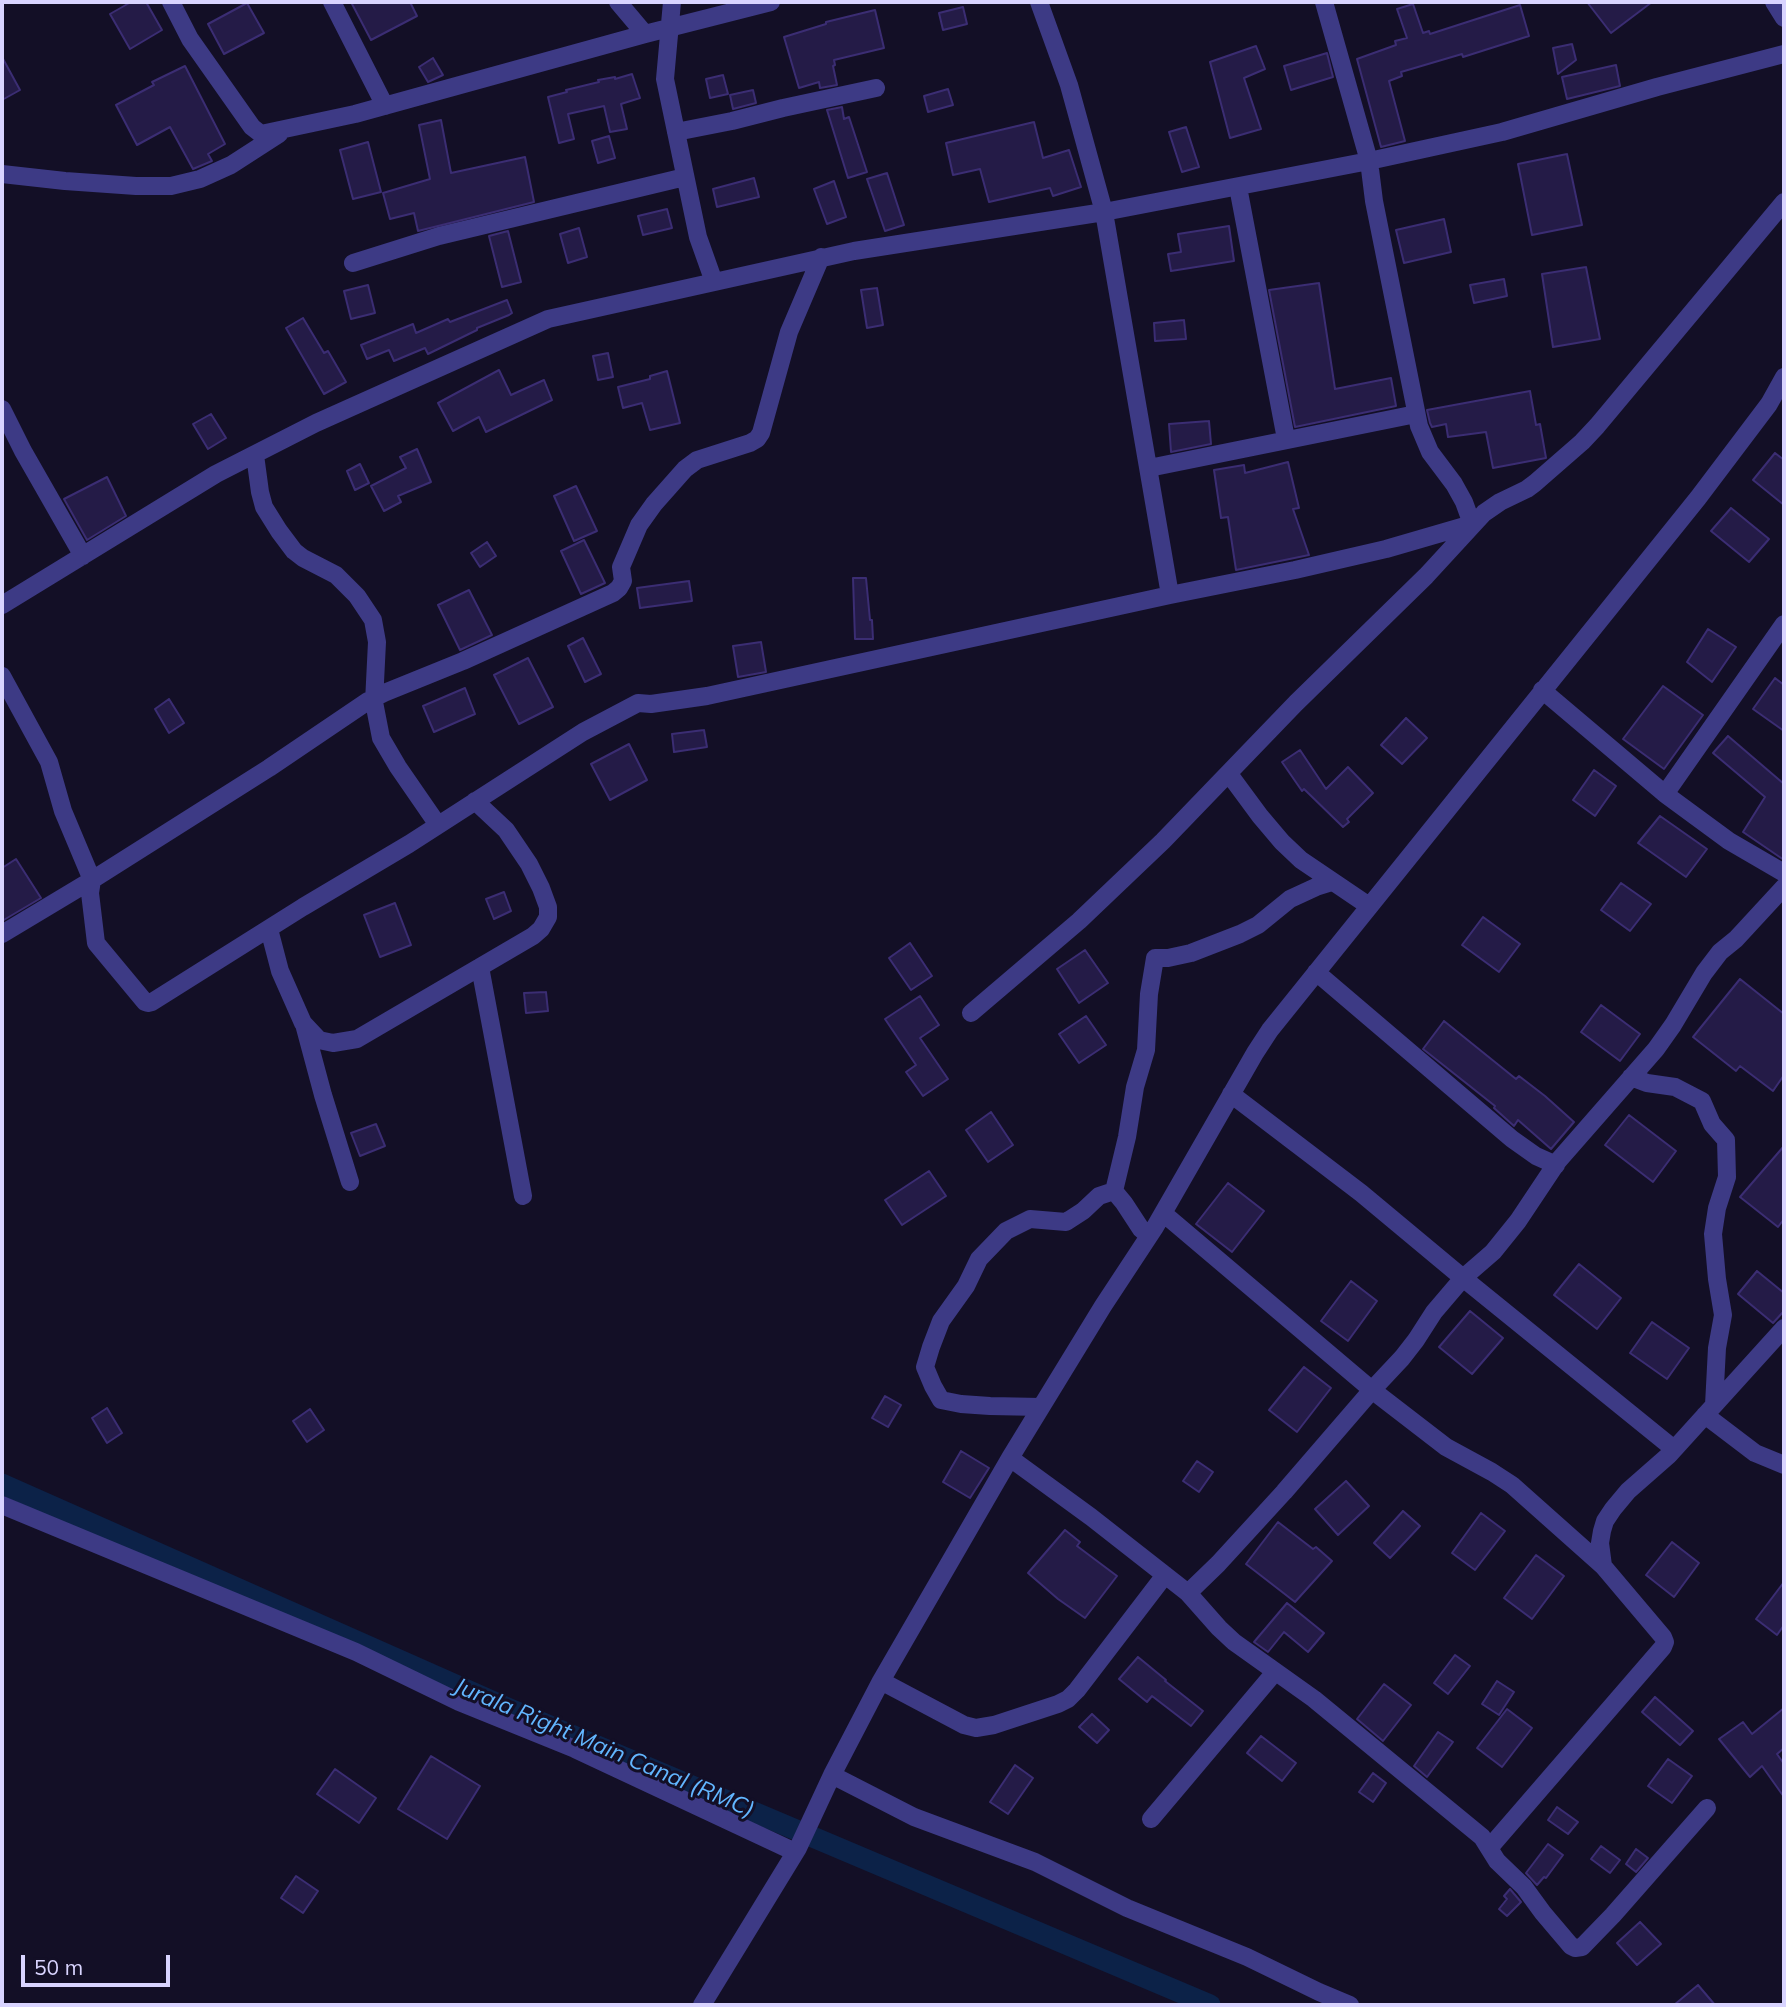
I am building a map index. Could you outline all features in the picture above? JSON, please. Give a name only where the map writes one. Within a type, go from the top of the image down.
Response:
[{"type":"street","points":[[171,2],[190,39],[252,127],[261,134],[385,106],[771,2]]},
{"type":"street","points":[[332,2],[385,106]]},
{"type":"street","points":[[618,2],[645,34]]},
{"type":"street","points":[[672,2],[665,79],[698,237],[714,282]]},
{"type":"street","points":[[1039,2],[1069,86],[1104,212],[1170,595]]},
{"type":"street","points":[[1324,2],[1369,161],[1374,201],[1416,414],[1425,442],[1464,502],[1472,524]]},
{"type":"street","points":[[1774,2],[1784,18]]},
{"type":"street","points":[[2,605],[216,474],[316,423],[548,319],[821,257],[1104,212],[1369,161],[1502,132],[1784,54]]},
{"type":"street","points":[[676,132],[876,88]]},
{"type":"street","points":[[2,174],[112,185],[171,186],[200,180],[285,130]]},
{"type":"street","points":[[353,263],[448,234],[685,177]]},
{"type":"street","points":[[1238,187],[1286,439]]},
{"type":"street","points":[[971,1013],[1079,921],[1163,841],[1296,703],[1426,576],[1472,524],[1490,508],[1535,483],[1597,426],[1784,202]]},
{"type":"street","points":[[2,934],[269,768],[374,698],[613,593],[623,581],[621,567],[639,525],[685,469],[698,460],[750,443],[761,433],[789,332],[821,257]]},
{"type":"street","points":[[702,2005],[797,1850],[881,1681],[1010,1458],[1163,1213],[1270,1030],[1698,498],[1769,404],[1784,377]]},
{"type":"street","points":[[2,409],[83,556]]},
{"type":"street","points":[[1149,468],[1416,414]]},
{"type":"street","points":[[255,455],[264,507],[286,541],[303,558],[336,575],[357,596],[373,620],[377,642],[374,698],[377,721],[385,747],[438,824]]},
{"type":"street","points":[[2,676],[49,762],[61,803],[92,880],[90,893],[94,939],[145,1002],[152,1002],[583,732],[638,703],[651,704],[707,696],[1322,564],[1472,524]]},
{"type":"street","points":[[1665,794],[1784,624]]},
{"type":"street","points":[[1542,690],[1665,794],[1729,841],[1784,873]]},
{"type":"street","points":[[1229,774],[1282,842],[1301,860],[1369,906]]},
{"type":"street","points":[[303,1023],[319,1040],[333,1043],[357,1039],[541,929],[548,917],[548,907],[541,888],[517,844],[506,830],[475,802]]},
{"type":"street","points":[[1114,1191],[1135,1087],[1146,1050],[1154,958],[1191,953],[1240,934],[1258,925],[1290,899],[1332,882]]},
{"type":"street","points":[[1188,1593],[1284,1492],[1409,1350],[1434,1312],[1463,1278],[1493,1252],[1587,1126],[1656,1049],[1703,973],[1784,887]]},
{"type":"street","points":[[269,929],[280,971],[303,1023],[350,1182]]},
{"type":"street","points":[[480,967],[523,1196]]},
{"type":"street","points":[[1316,972],[1513,1139],[1536,1156],[1556,1165]]},
{"type":"street","points":[[1631,1077],[1647,1083],[1675,1087],[1702,1101],[1712,1124],[1726,1140],[1727,1177],[1717,1208],[1713,1234],[1723,1315],[1710,1410]]},
{"type":"street","points":[[1231,1094],[1361,1193],[1674,1449]]},
{"type":"street","points":[[1114,1191],[1149,1236]]},
{"type":"street","points":[[1041,1406],[990,1406],[942,1400],[925,1367],[931,1347],[941,1321],[966,1286],[979,1259],[1006,1231],[1030,1219],[1066,1222],[1099,1196],[1114,1191]]},
{"type":"street","points":[[1163,1213],[1372,1390],[1446,1447],[1512,1485],[1603,1566],[1653,1623],[1665,1642],[1490,1847]]},
{"type":"street","points":[[1603,1566],[1600,1543],[1605,1521],[1628,1491],[1674,1449],[1784,1328]]},
{"type":"street","points":[[1710,1410],[1755,1452],[1784,1465]]},
{"type":"street","points":[[1010,1458],[1188,1593],[1227,1635],[1314,1699],[1482,1837],[1497,1861],[1528,1892],[1571,1946],[1579,1948],[1613,1915],[1707,1808]]},
{"type":"street","points":[[2,1505],[356,1653],[459,1702],[575,1749],[797,1850]]},
{"type":"street","points":[[881,1681],[964,1725],[976,1728],[994,1725],[1058,1704],[1077,1690],[1165,1575]]},
{"type":"street","points":[[1151,1819],[1275,1672]]},
{"type":"street","points":[[831,1778],[914,1816],[1035,1863],[1127,1908],[1247,1957],[1350,2005]]},
{"type":"building","points":[[131,2],[146,2],[162,30],[130,49],[110,14]]},
{"type":"building","points":[[351,2],[410,2],[417,16],[371,40]]},
{"type":"building","points":[[1587,2],[1652,2],[1611,33]]},
{"type":"building","points":[[247,3],[264,33],[224,54],[208,24]]},
{"type":"building","points":[[1413,4],[1423,33],[1429,31],[1430,34],[1520,5],[1529,36],[1463,57],[1462,54],[1401,72],[1402,76],[1389,81],[1405,141],[1381,147],[1357,59],[1396,45],[1395,41],[1407,38],[1397,9]]},
{"type":"building","points":[[963,7],[967,24],[943,30],[939,13]]},
{"type":"building","points":[[875,10],[884,48],[834,60],[837,85],[820,88],[819,82],[799,88],[784,37],[826,22]]},
{"type":"building","points":[[1572,44],[1576,60],[1558,74],[1553,48]]},
{"type":"building","points":[[1256,46],[1265,69],[1244,78],[1261,129],[1230,138],[1210,62]]},
{"type":"building","points":[[1327,53],[1333,77],[1291,90],[1284,66]]},
{"type":"building","points":[[2,57],[20,90],[2,100]]},
{"type":"building","points":[[433,58],[443,75],[428,82],[419,67]]},
{"type":"building","points":[[1616,65],[1620,86],[1567,99],[1562,77]]},
{"type":"building","points":[[185,66],[225,144],[208,154],[212,161],[193,169],[170,127],[137,145],[116,105],[154,85],[152,82]]},
{"type":"building","points":[[632,74],[640,98],[621,104],[627,129],[610,132],[604,106],[568,114],[574,139],[559,143],[548,97],[599,82],[598,80]]},
{"type":"building","points":[[723,75],[728,94],[710,98],[706,79]]},
{"type":"building","points":[[948,89],[953,105],[928,112],[924,96]]},
{"type":"building","points":[[753,90],[756,103],[733,109],[730,95]]},
{"type":"building","points":[[842,107],[844,119],[849,117],[867,172],[848,178],[827,110]]},
{"type":"building","points":[[441,120],[451,173],[525,157],[534,202],[418,231],[414,213],[390,219],[383,193],[430,179],[419,125]]},
{"type":"building","points":[[1034,122],[1043,158],[1069,150],[1081,187],[1053,196],[1050,188],[989,202],[980,169],[953,175],[946,143]]},
{"type":"building","points":[[1186,127],[1199,167],[1182,172],[1169,132]]},
{"type":"building","points":[[609,136],[615,158],[598,163],[592,141]]},
{"type":"building","points":[[368,142],[381,192],[353,199],[340,150]]},
{"type":"building","points":[[1567,154],[1582,225],[1532,235],[1518,164]]},
{"type":"building","points":[[887,173],[904,225],[885,231],[867,179]]},
{"type":"building","points":[[754,178],[759,197],[717,207],[713,189]]},
{"type":"building","points":[[834,181],[846,217],[827,224],[814,189]]},
{"type":"building","points":[[667,209],[672,228],[643,235],[638,216]]},
{"type":"building","points":[[1444,219],[1451,252],[1404,263],[1396,230]]},
{"type":"building","points":[[1229,226],[1234,261],[1171,271],[1168,254],[1181,252],[1178,234]]},
{"type":"building","points":[[579,228],[587,257],[568,263],[560,234]]},
{"type":"building","points":[[508,231],[521,282],[502,287],[489,236]]},
{"type":"building","points":[[1586,267],[1600,339],[1553,347],[1542,274]]},
{"type":"building","points":[[1504,279],[1507,296],[1474,303],[1470,285]]},
{"type":"building","points":[[1319,283],[1335,389],[1391,378],[1396,406],[1295,427],[1269,290]]},
{"type":"building","points":[[368,285],[375,313],[351,319],[344,291]]},
{"type":"building","points":[[877,288],[883,325],[867,328],[861,290]]},
{"type":"building","points":[[507,300],[512,313],[428,354],[425,348],[394,361],[389,350],[367,359],[361,345],[413,324],[416,333],[448,319],[450,322]]},
{"type":"building","points":[[303,318],[324,353],[328,351],[346,382],[324,394],[286,328]]},
{"type":"building","points":[[1184,320],[1186,339],[1155,341],[1154,323]]},
{"type":"building","points":[[608,353],[613,377],[598,380],[593,356]]},
{"type":"building","points":[[499,370],[511,395],[544,380],[552,400],[486,432],[479,417],[453,431],[438,403]]},
{"type":"building","points":[[667,371],[680,423],[650,430],[642,403],[623,408],[618,387],[650,379],[650,376]]},
{"type":"building","points":[[1530,391],[1546,458],[1493,468],[1486,432],[1448,437],[1446,424],[1432,427],[1430,423],[1427,410]]},
{"type":"building","points":[[211,414],[226,438],[208,449],[193,424]]},
{"type":"building","points":[[1209,421],[1211,444],[1171,452],[1169,424]]},
{"type":"building","points":[[417,449],[431,482],[398,496],[401,502],[384,511],[371,486],[406,468],[400,457]]},
{"type":"building","points":[[1775,453],[1784,460],[1784,505],[1753,480]]},
{"type":"building","points":[[1288,462],[1299,508],[1293,509],[1309,555],[1236,570],[1228,517],[1221,518],[1214,470],[1244,465],[1245,473]]},
{"type":"building","points":[[360,464],[369,483],[355,490],[347,471]]},
{"type":"building","points":[[107,477],[126,516],[87,540],[64,499]]},
{"type":"building","points":[[576,486],[597,531],[574,541],[554,496]]},
{"type":"building","points":[[1731,508],[1769,539],[1749,562],[1711,531]]},
{"type":"building","points":[[584,540],[605,583],[581,594],[561,551]]},
{"type":"building","points":[[487,542],[496,556],[480,567],[471,553]]},
{"type":"building","points":[[853,578],[866,578],[873,639],[855,639]]},
{"type":"building","points":[[689,581],[692,601],[640,608],[637,588]]},
{"type":"building","points":[[469,590],[492,635],[460,650],[438,605]]},
{"type":"building","points":[[1708,629],[1736,647],[1712,682],[1687,662]]},
{"type":"building","points":[[583,638],[601,674],[585,682],[568,646]]},
{"type":"building","points":[[761,642],[766,672],[738,677],[733,646]]},
{"type":"building","points":[[528,658],[553,707],[519,724],[494,675]]},
{"type":"building","points":[[1775,678],[1784,685],[1784,731],[1753,709]]},
{"type":"building","points":[[1663,686],[1703,715],[1664,769],[1623,739]]},
{"type":"building","points":[[465,688],[475,714],[434,732],[423,706]]},
{"type":"building","points":[[169,699],[184,723],[169,733],[155,709]]},
{"type":"building","points":[[1406,718],[1427,738],[1402,764],[1381,745]]},
{"type":"building","points":[[704,730],[707,747],[674,752],[672,734]]},
{"type":"building","points":[[1728,736],[1784,784],[1784,860],[1743,832],[1765,797],[1713,753]]},
{"type":"building","points":[[629,744],[647,780],[610,800],[591,764]]},
{"type":"building","points":[[1300,750],[1326,789],[1348,767],[1373,793],[1347,819],[1349,822],[1343,827],[1304,789],[1302,791],[1282,762]]},
{"type":"building","points":[[1594,770],[1616,786],[1595,816],[1573,800]]},
{"type":"building","points":[[1660,816],[1707,849],[1686,877],[1638,843]]},
{"type":"building","points":[[16,859],[41,898],[2,921],[2,868]]},
{"type":"building","points":[[1621,883],[1651,904],[1630,931],[1601,910]]},
{"type":"building","points":[[504,892],[511,911],[494,919],[486,899]]},
{"type":"building","points":[[395,903],[411,945],[380,957],[364,915]]},
{"type":"building","points":[[1483,917],[1520,944],[1499,972],[1462,945]]},
{"type":"building","points":[[910,943],[932,976],[911,990],[889,958]]},
{"type":"building","points":[[1085,950],[1108,983],[1079,1003],[1057,969]]},
{"type":"building","points":[[1740,979],[1784,1014],[1784,1075],[1773,1091],[1740,1066],[1736,1071],[1693,1037]]},
{"type":"building","points":[[546,992],[548,1011],[526,1013],[524,993]]},
{"type":"building","points":[[920,996],[939,1025],[920,1038],[948,1079],[923,1096],[906,1072],[916,1065],[885,1019]]},
{"type":"building","points":[[1601,1005],[1640,1034],[1620,1061],[1581,1032]]},
{"type":"building","points":[[1086,1016],[1106,1045],[1079,1063],[1059,1034]]},
{"type":"building","points":[[1444,1021],[1516,1079],[1519,1076],[1545,1096],[1574,1122],[1551,1149],[1518,1120],[1514,1126],[1494,1108],[1495,1106],[1423,1049]]},
{"type":"building","points":[[991,1112],[1013,1145],[988,1162],[966,1130]]},
{"type":"building","points":[[1629,1115],[1676,1151],[1653,1182],[1605,1145]]},
{"type":"building","points":[[376,1124],[385,1146],[360,1156],[351,1133]]},
{"type":"building","points":[[1784,1146],[1784,1219],[1778,1227],[1740,1197]]},
{"type":"building","points":[[929,1171],[946,1196],[902,1225],[885,1200]]},
{"type":"building","points":[[1228,1183],[1264,1211],[1232,1252],[1196,1224]]},
{"type":"building","points":[[1579,1264],[1621,1298],[1597,1329],[1554,1295]]},
{"type":"building","points":[[1757,1271],[1784,1293],[1784,1311],[1773,1323],[1738,1294]]},
{"type":"building","points":[[1351,1281],[1377,1301],[1348,1341],[1321,1321]]},
{"type":"building","points":[[1470,1311],[1503,1338],[1472,1374],[1439,1347]]},
{"type":"building","points":[[1652,1322],[1689,1348],[1667,1379],[1630,1353]]},
{"type":"building","points":[[1304,1367],[1331,1388],[1297,1432],[1269,1410]]},
{"type":"building","points":[[885,1396],[901,1405],[888,1427],[872,1418]]},
{"type":"building","points":[[107,1408],[122,1433],[107,1443],[92,1418]]},
{"type":"building","points":[[310,1409],[324,1430],[307,1442],[293,1421]]},
{"type":"building","points":[[961,1451],[989,1468],[970,1498],[943,1482]]},
{"type":"building","points":[[1197,1461],[1213,1472],[1199,1492],[1183,1481]]},
{"type":"building","points":[[1346,1481],[1369,1506],[1338,1535],[1315,1509]]},
{"type":"building","points":[[1403,1511],[1420,1526],[1390,1558],[1374,1543]]},
{"type":"building","points":[[1481,1513],[1505,1531],[1475,1570],[1452,1553]]},
{"type":"building","points":[[1278,1522],[1332,1561],[1295,1602],[1246,1564]]},
{"type":"building","points":[[1065,1530],[1080,1542],[1077,1546],[1117,1576],[1085,1618],[1028,1573]]},
{"type":"building","points":[[1672,1542],[1699,1563],[1674,1597],[1646,1575]]},
{"type":"building","points":[[1536,1555],[1564,1576],[1532,1619],[1504,1598]]},
{"type":"building","points":[[1784,1582],[1784,1625],[1777,1635],[1756,1619]]},
{"type":"building","points":[[1287,1603],[1324,1633],[1308,1652],[1284,1632],[1268,1652],[1254,1642]]},
{"type":"building","points":[[1455,1655],[1470,1666],[1448,1694],[1434,1683]]},
{"type":"building","points":[[1138,1657],[1203,1711],[1191,1726],[1152,1696],[1147,1702],[1119,1679]]},
{"type":"building","points":[[1497,1681],[1514,1692],[1499,1715],[1482,1704]]},
{"type":"building","points":[[1384,1684],[1411,1705],[1383,1741],[1357,1719]]},
{"type":"building","points":[[1655,1697],[1693,1731],[1680,1745],[1642,1712]]},
{"type":"building","points":[[1784,1708],[1784,1748],[1777,1754],[1784,1764],[1784,1797],[1762,1766],[1750,1777],[1719,1739],[1743,1722],[1752,1734]]},
{"type":"building","points":[[1507,1709],[1532,1728],[1502,1767],[1477,1748]]},
{"type":"building","points":[[1092,1714],[1109,1730],[1097,1743],[1079,1727]]},
{"type":"building","points":[[1438,1732],[1453,1742],[1427,1777],[1414,1766]]},
{"type":"building","points":[[1261,1736],[1296,1763],[1282,1781],[1247,1753]]},
{"type":"building","points":[[431,1756],[480,1786],[447,1839],[398,1809]]},
{"type":"building","points":[[1668,1759],[1692,1776],[1672,1803],[1648,1786]]},
{"type":"building","points":[[1015,1765],[1033,1778],[1008,1814],[990,1802]]},
{"type":"building","points":[[335,1769],[376,1798],[359,1823],[317,1794]]},
{"type":"building","points":[[1373,1773],[1386,1783],[1373,1802],[1359,1792]]},
{"type":"building","points":[[1557,1807],[1578,1822],[1568,1834],[1548,1820]]},
{"type":"building","points":[[1548,1844],[1563,1855],[1546,1878],[1537,1885],[1526,1873]]},
{"type":"building","points":[[1601,1846],[1620,1860],[1610,1873],[1591,1859]]},
{"type":"building","points":[[1636,1849],[1648,1858],[1636,1872],[1626,1864]]},
{"type":"building","points":[[296,1876],[318,1891],[303,1913],[281,1898]]},
{"type":"building","points":[[1510,1889],[1521,1902],[1507,1916],[1499,1909],[1507,1899],[1504,1896]]},
{"type":"building","points":[[1640,1922],[1661,1944],[1637,1965],[1617,1943]]},
{"type":"building","points":[[1698,1985],[1715,2005],[1674,2005]]},
{"type":"waterway","name":"Jurala Right Main Canal (RMC)","points":[[2,1484],[510,1709],[1210,2005]]}]
